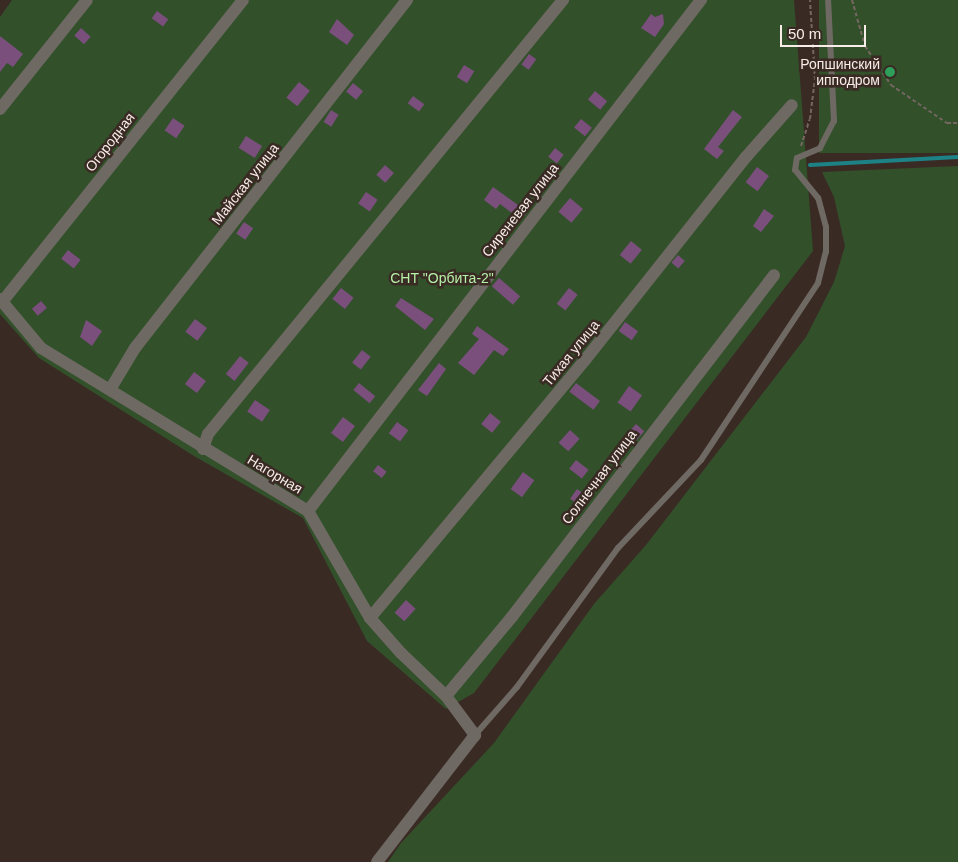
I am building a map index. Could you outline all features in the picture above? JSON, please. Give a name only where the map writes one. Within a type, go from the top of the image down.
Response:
[{"type":"street","points":[[0,109],[87,0]]},
{"type":"street","name":"Огородная","points":[[1,301],[243,0]]},
{"type":"street","name":"Майская улица","points":[[111,388],[135,348],[407,0]]},
{"type":"street","points":[[203,449],[208,434],[563,0]]},
{"type":"street","name":"Сиреневая улица","points":[[308,511],[701,0]]},
{"type":"street","name":"Тихая улица","points":[[370,618],[585,360],[746,157],[792,105]]},
{"type":"street","name":"Солнечная улица","points":[[446,696],[511,618],[774,275]]},
{"type":"street","name":"Нагорная","points":[[1,301],[41,348],[111,388],[203,449],[308,511],[370,618],[401,653],[446,696],[475,735]]},
{"type":"street","points":[[377,862],[475,735]]},
{"type":"lane","points":[[475,735],[516,687],[618,548],[700,460],[818,283],[826,252],[826,227],[818,198],[795,170],[797,158],[820,148],[834,121],[828,0]]},
{"type":"path","points":[[797,158],[810,119],[815,80],[810,0]]},
{"type":"path","points":[[852,0],[865,46],[891,85],[947,123],[958,123]]},
{"type":"green space","name":"СНТ \"Орбита-2\"","points":[[12,0],[794,0],[813,251],[474,693],[446,709],[367,641],[303,518],[194,456],[39,358],[0,314],[0,17]]},
{"type":"green space","name":"Ропшинский ипподром","points":[[819,0],[958,0],[958,153],[819,153]]},
{"type":"green space","points":[[958,166],[958,862],[388,862],[401,843],[494,743],[594,604],[646,545],[806,337],[834,282],[845,246],[834,197],[822,172]]},
{"type":"building","points":[[157,11],[168,19],[163,27],[152,18]]},
{"type":"building","points":[[651,14],[655,17],[663,14],[664,24],[655,37],[641,28]]},
{"type":"building","points":[[337,19],[354,35],[347,45],[329,32]]},
{"type":"building","points":[[81,28],[91,37],[84,44],[74,35]]},
{"type":"building","points":[[0,36],[23,54],[13,67],[7,63],[0,72]]},
{"type":"building","points":[[529,54],[536,59],[529,70],[521,65]]},
{"type":"building","points":[[464,65],[474,71],[467,83],[457,77]]},
{"type":"building","points":[[299,82],[310,91],[297,106],[286,98]]},
{"type":"building","points":[[353,83],[363,91],[356,100],[346,92]]},
{"type":"building","points":[[595,91],[607,101],[600,110],[588,99]]},
{"type":"building","points":[[413,96],[424,104],[419,112],[408,103]]},
{"type":"building","points":[[331,110],[339,115],[331,127],[324,122]]},
{"type":"building","points":[[733,110],[742,117],[718,147],[724,151],[717,159],[704,149]]},
{"type":"building","points":[[173,118],[185,126],[176,138],[165,130]]},
{"type":"building","points":[[581,119],[592,128],[585,136],[574,128]]},
{"type":"building","points":[[246,136],[262,146],[255,158],[239,148]]},
{"type":"building","points":[[555,148],[564,155],[557,163],[548,157]]},
{"type":"building","points":[[385,165],[394,173],[385,183],[376,175]]},
{"type":"building","points":[[757,167],[769,176],[758,191],[746,182]]},
{"type":"building","points":[[493,187],[528,212],[521,220],[500,204],[496,209],[484,200]]},
{"type":"building","points":[[366,192],[378,200],[370,211],[358,204]]},
{"type":"building","points":[[570,198],[583,209],[571,223],[558,212]]},
{"type":"building","points":[[764,209],[774,216],[761,232],[753,226]]},
{"type":"building","points":[[244,222],[253,228],[245,240],[236,234]]},
{"type":"building","points":[[631,241],[642,250],[631,264],[620,255]]},
{"type":"building","points":[[68,250],[81,260],[74,269],[61,259]]},
{"type":"building","points":[[678,255],[685,261],[678,268],[671,263]]},
{"type":"building","points":[[499,278],[520,296],[513,305],[492,286]]},
{"type":"building","points":[[341,288],[354,298],[345,309],[332,299]]},
{"type":"building","points":[[569,288],[578,295],[565,311],[557,304]]},
{"type":"building","points":[[401,298],[434,319],[425,330],[395,306]]},
{"type":"building","points":[[41,301],[47,308],[38,316],[32,309]]},
{"type":"building","points":[[195,319],[207,328],[197,341],[185,332]]},
{"type":"building","points":[[86,320],[102,331],[92,346],[80,337]]},
{"type":"building","points":[[625,322],[638,331],[632,340],[619,331]]},
{"type":"building","points":[[477,326],[509,349],[503,356],[494,350],[474,375],[458,363],[479,339],[472,334]]},
{"type":"building","points":[[362,350],[371,357],[361,369],[352,363]]},
{"type":"building","points":[[240,356],[249,363],[235,381],[226,374]]},
{"type":"building","points":[[439,363],[446,369],[427,396],[418,390]]},
{"type":"building","points":[[194,372],[206,381],[197,393],[185,384]]},
{"type":"building","points":[[359,383],[375,396],[370,403],[353,390]]},
{"type":"building","points":[[576,383],[600,401],[593,410],[569,392]]},
{"type":"building","points":[[629,386],[642,395],[631,412],[618,402]]},
{"type":"building","points":[[255,400],[270,410],[262,422],[247,412]]},
{"type":"building","points":[[490,413],[501,422],[492,433],[481,424]]},
{"type":"building","points":[[343,417],[355,426],[343,442],[331,433]]},
{"type":"building","points":[[397,422],[408,430],[400,442],[389,433]]},
{"type":"building","points":[[636,424],[644,431],[635,442],[627,435]]},
{"type":"building","points":[[570,430],[580,439],[568,451],[559,443]]},
{"type":"building","points":[[576,460],[589,470],[582,479],[569,469]]},
{"type":"building","points":[[378,465],[387,472],[382,478],[373,471]]},
{"type":"building","points":[[523,472],[534,480],[522,497],[511,489]]},
{"type":"building","points":[[577,489],[590,498],[583,508],[570,499]]},
{"type":"building","points":[[406,600],[416,609],[404,621],[395,613]]},
{"type":"waterway","points":[[810,165],[958,157]]},
{"type":"place","name":"Ропшинский ипподром","points":[[890,72]]}]
